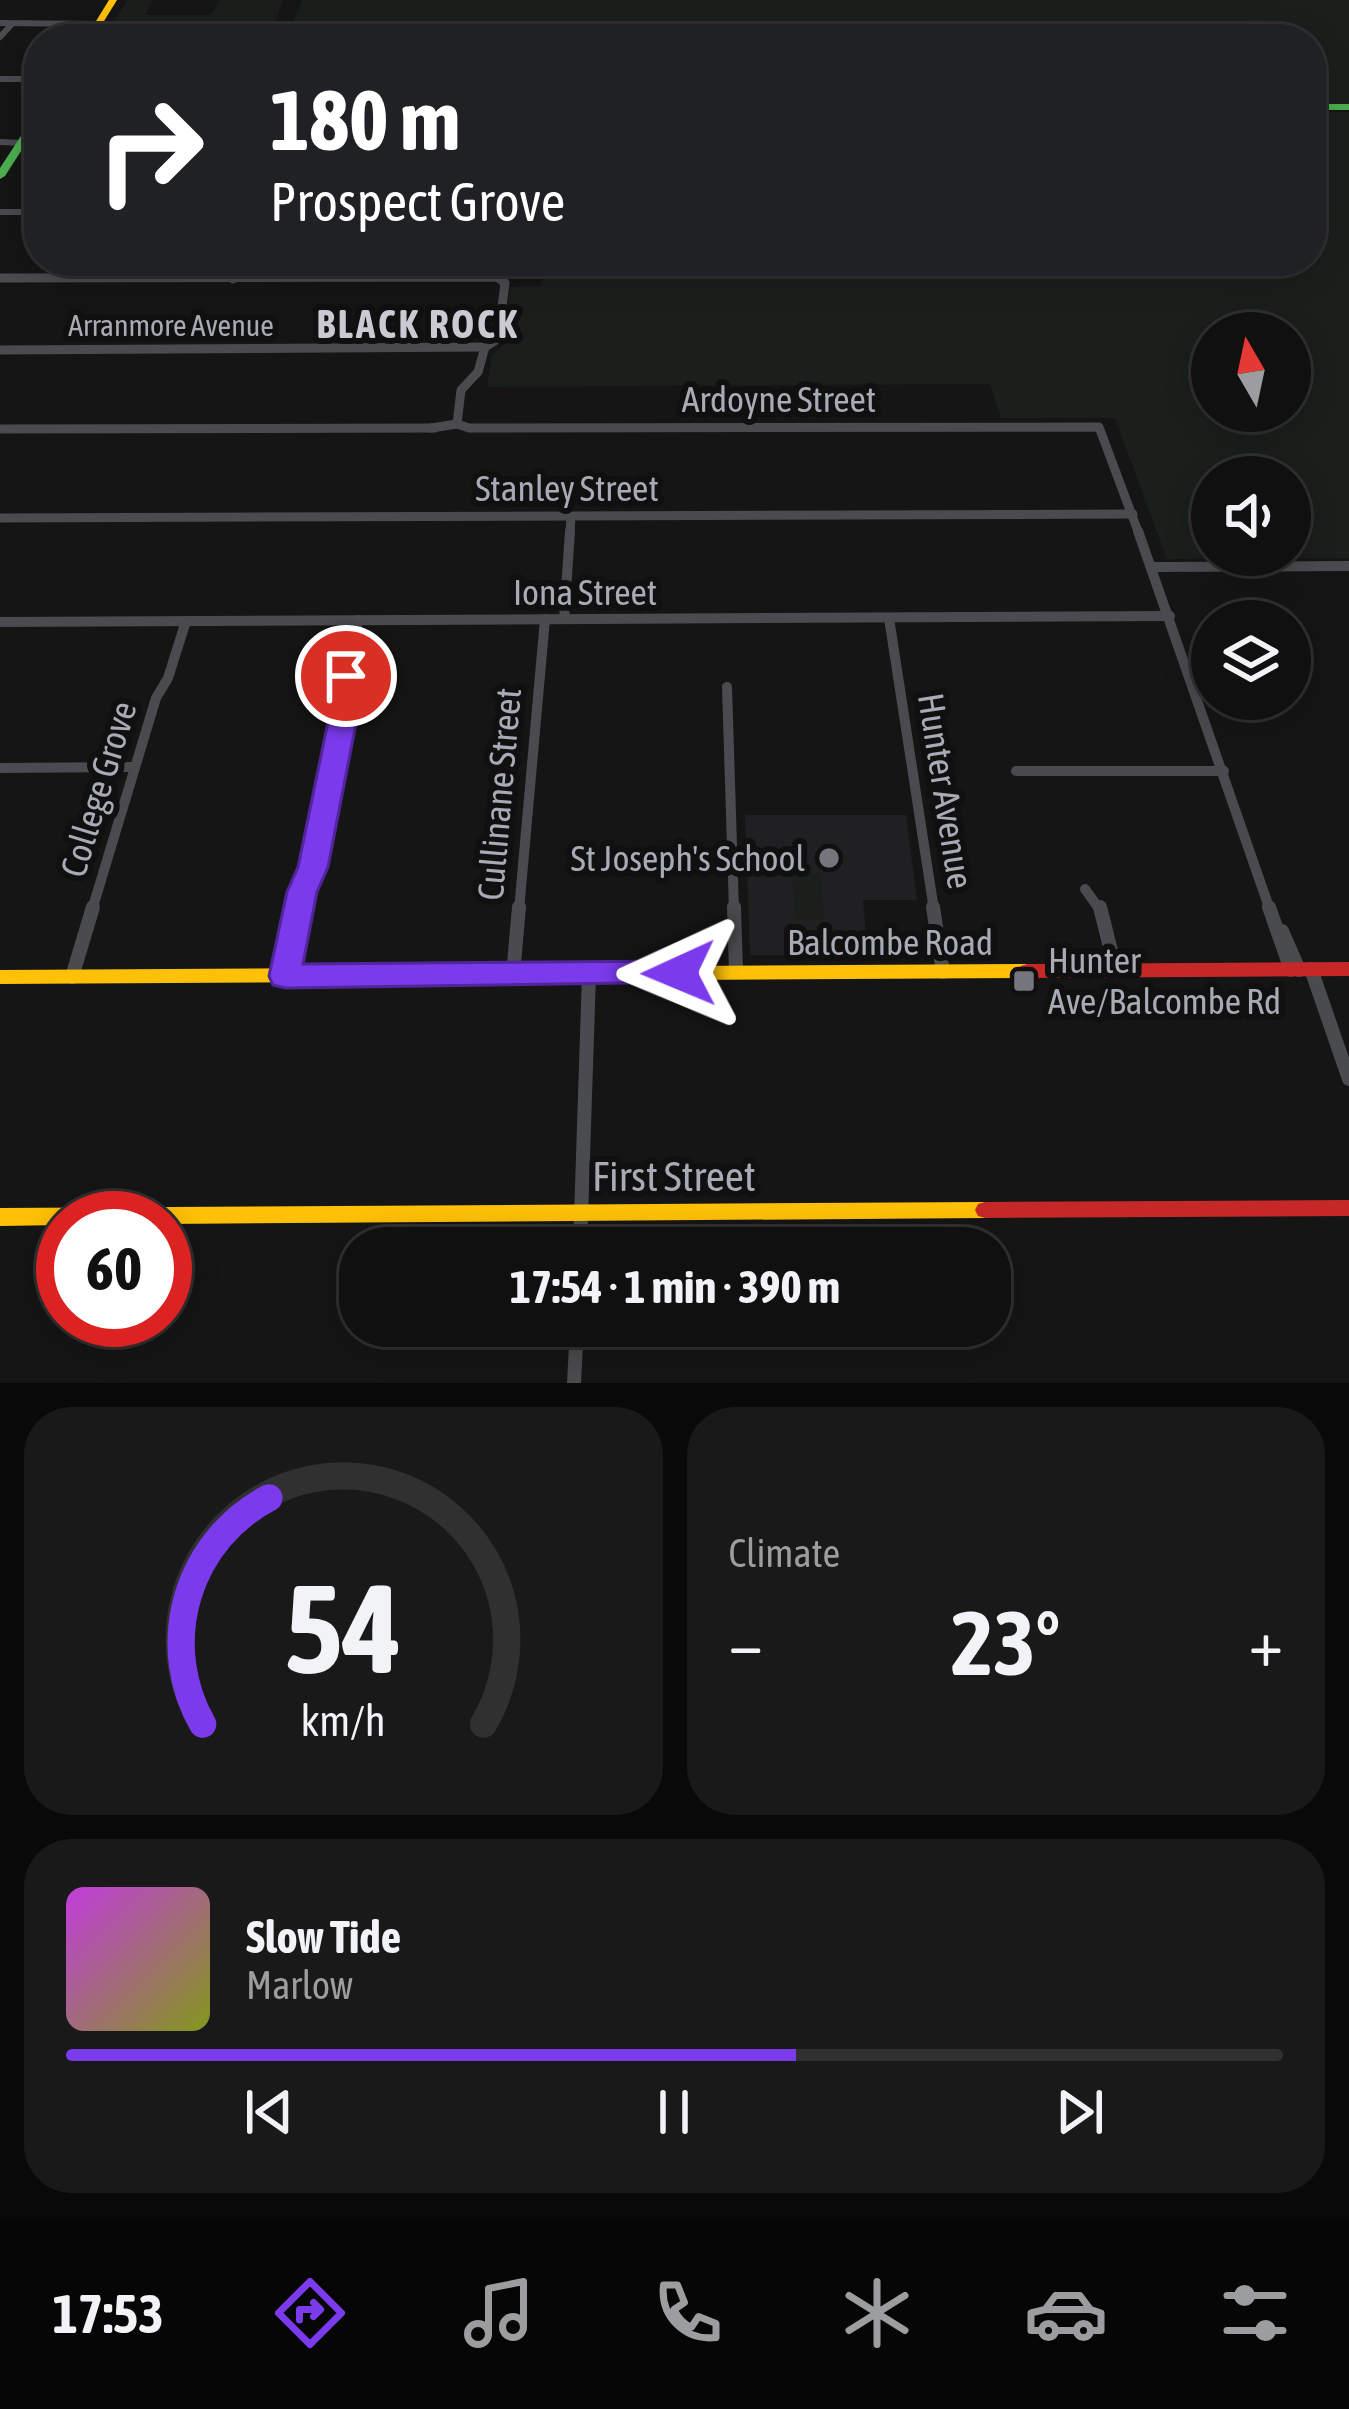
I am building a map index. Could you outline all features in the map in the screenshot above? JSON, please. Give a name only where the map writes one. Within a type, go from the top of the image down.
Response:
[{"type":"main road","points":[[0,176],[24,139]]},
{"type":"main road","name":"Balcombe Road","points":[[0,977],[1349,969]]},
{"type":"main road","name":"First Street","points":[[0,1217],[1349,1208]]},
{"type":"street","points":[[0,23],[101,19]]},
{"type":"street","points":[[0,37],[12,23]]},
{"type":"street","points":[[0,142],[22,142]]},
{"type":"street","points":[[0,278],[502,278],[499,339],[481,348],[478,372],[461,390],[458,425]]},
{"type":"street","name":"Arranmore Avenue","points":[[0,350],[481,348]]},
{"type":"street","name":"Ardoyne Street","points":[[0,429],[1099,427],[1133,514]]},
{"type":"street","points":[[1133,514],[1280,928],[1349,1079]]},
{"type":"street","name":"Stanley Street","points":[[0,518],[1133,514]]},
{"type":"street","points":[[563,619],[571,516]]},
{"type":"street","points":[[1153,567],[1349,566]]},
{"type":"street","name":"Iona Street","points":[[0,622],[1170,616]]},
{"type":"street","name":"Hunter Avenue","points":[[890,618],[943,972]]},
{"type":"street","name":"Cullinane Street","points":[[514,975],[545,619]]},
{"type":"street","points":[[285,976],[302,892],[313,867],[358,620]]},
{"type":"street","name":"College Grove","points":[[72,977],[133,767],[186,621]]},
{"type":"street","points":[[728,687],[736,972]]},
{"type":"street","points":[[0,768],[133,767]]},
{"type":"street","points":[[1016,771],[1225,771]]},
{"type":"street","points":[[1085,889],[1099,905],[1116,971]]},
{"type":"street","points":[[581,1227],[590,974]]},
{"type":"street","points":[[574,1383],[576,1347]]},
{"type":"shaded area","points":[[128,0],[153,0],[145,15],[211,15],[220,0],[283,0],[275,24],[111,24]]},
{"type":"shaded area","points":[[302,0],[1349,0],[1349,104],[1326,104],[1326,24],[292,24]]},
{"type":"shaded area","points":[[1326,112],[1349,112],[1349,558],[1311,558],[1311,456],[1191,456],[1191,559],[1167,559],[1115,418],[1001,418],[990,384],[487,387],[492,355],[504,344],[510,287],[541,286],[542,276],[1326,276]]},
{"type":"shaded area","name":"St Joseph's School","points":[[745,815],[906,815],[917,900],[863,900],[868,955],[750,955]]},
{"type":"shaded area","points":[[820,873],[825,920],[796,920],[792,874]]},
{"type":"traffic: fast","points":[[1326,107],[1349,107]]},
{"type":"traffic: fast","points":[[0,176],[24,138]]},
{"type":"traffic: slow","points":[[98,24],[113,0]]},
{"type":"traffic: slow","points":[[0,977],[1027,971]]},
{"type":"traffic: slow","points":[[0,1217],[985,1210]]},
{"type":"traffic: jam","points":[[1027,971],[1349,969]]},
{"type":"traffic: jam","points":[[985,1210],[1349,1208]]},
{"type":"place","name":"St Joseph's School","points":[[829,858]]},
{"type":"place","name":"Hunter Ave/Balcombe Rd","points":[[1024,981]]},
{"type":"district","name":"BLACK ROCK","points":[[418,324]]},
{"type":"route","points":[[346,676],[347,698],[313,867],[302,892],[285,976],[679,973]]}]
